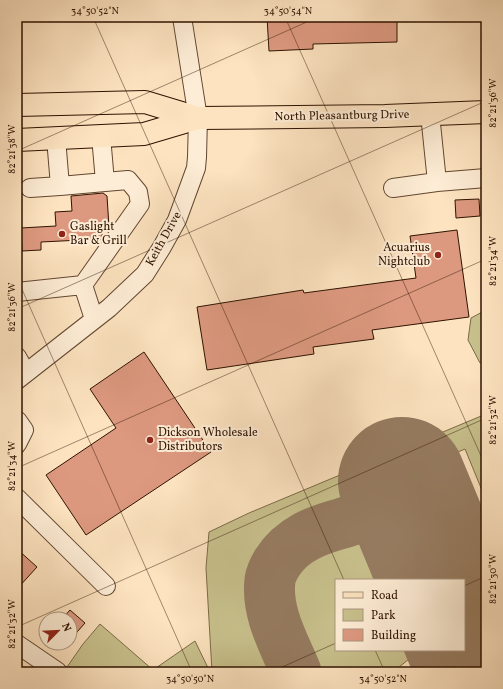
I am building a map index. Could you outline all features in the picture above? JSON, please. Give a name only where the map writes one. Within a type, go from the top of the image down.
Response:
[{"type":"main road","name":"North Pleasantburg Drive","points":[[17,105],[145,102],[198,118]]},
{"type":"main road","name":"North Pleasantburg Drive","points":[[17,140],[144,134],[198,118],[385,116],[486,112]]},
{"type":"street","name":"Keith Drive","points":[[22,377],[109,308],[145,274],[177,220],[196,168],[198,118],[182,17]]},
{"type":"street","points":[[430,114],[437,182]]},
{"type":"street","points":[[101,136],[105,182]]},
{"type":"street","points":[[56,138],[60,186]]},
{"type":"street","points":[[393,188],[437,182],[486,178]]},
{"type":"street","points":[[17,292],[83,285],[140,204],[138,192],[128,180],[30,188]]},
{"type":"street","points":[[83,285],[94,319]]},
{"type":"street","points":[[17,357],[22,377]]},
{"type":"street","points":[[17,420],[24,430],[17,444]]},
{"type":"street","points":[[17,498],[106,586]]},
{"type":"street","points":[[17,644],[58,672]]},
{"type":"green space","points":[[486,310],[486,361],[480,363],[468,340],[471,318]]},
{"type":"green space","points":[[486,414],[486,500],[465,449],[306,516],[282,529],[263,550],[252,572],[251,601],[281,672],[212,672],[206,568],[209,532],[249,513]]},
{"type":"green space","points":[[359,536],[377,579],[335,579],[335,651],[406,651],[409,659],[393,672],[320,672],[305,646],[289,596],[293,574],[311,553],[331,543]]},
{"type":"green space","points":[[100,624],[153,670],[195,641],[210,672],[79,672],[67,667],[83,644]]},
{"type":"building","points":[[267,17],[397,17],[397,42],[313,44],[313,49],[269,51]]},
{"type":"building","points":[[103,193],[107,196],[109,227],[102,227],[102,239],[41,242],[41,250],[22,251],[21,228],[56,226],[55,212],[72,211],[71,196]]},
{"type":"building","points":[[479,199],[480,216],[456,218],[455,200]]},
{"type":"building","points":[[457,230],[469,317],[372,330],[374,339],[313,347],[314,354],[207,370],[197,307],[303,290],[304,293],[416,278],[410,236]]},
{"type":"building","name":"Dickson Wholesale Distributors","points":[[144,352],[211,452],[86,535],[46,475],[116,428],[90,389]]},
{"type":"building","points":[[17,549],[37,567],[17,589]]},
{"type":"building","points":[[78,617],[85,623],[78,631]]},
{"type":"taxiway","points":[[296,672],[277,628],[273,616],[269,592],[270,580],[273,571],[277,563],[290,548],[315,532],[356,519],[378,515],[397,518],[409,524],[430,548]]},
{"type":"runway","points":[[402,481],[443,579]]},
{"type":"runway","points":[[465,631],[482,672]]},
{"type":"place","name":"Gaslight Bar & Grill","points":[[62,234]]},
{"type":"place","name":"Acuarius Nightclub","points":[[438,255]]},
{"type":"place","name":"Dickson Wholesale Distributors","points":[[150,440]]}]
